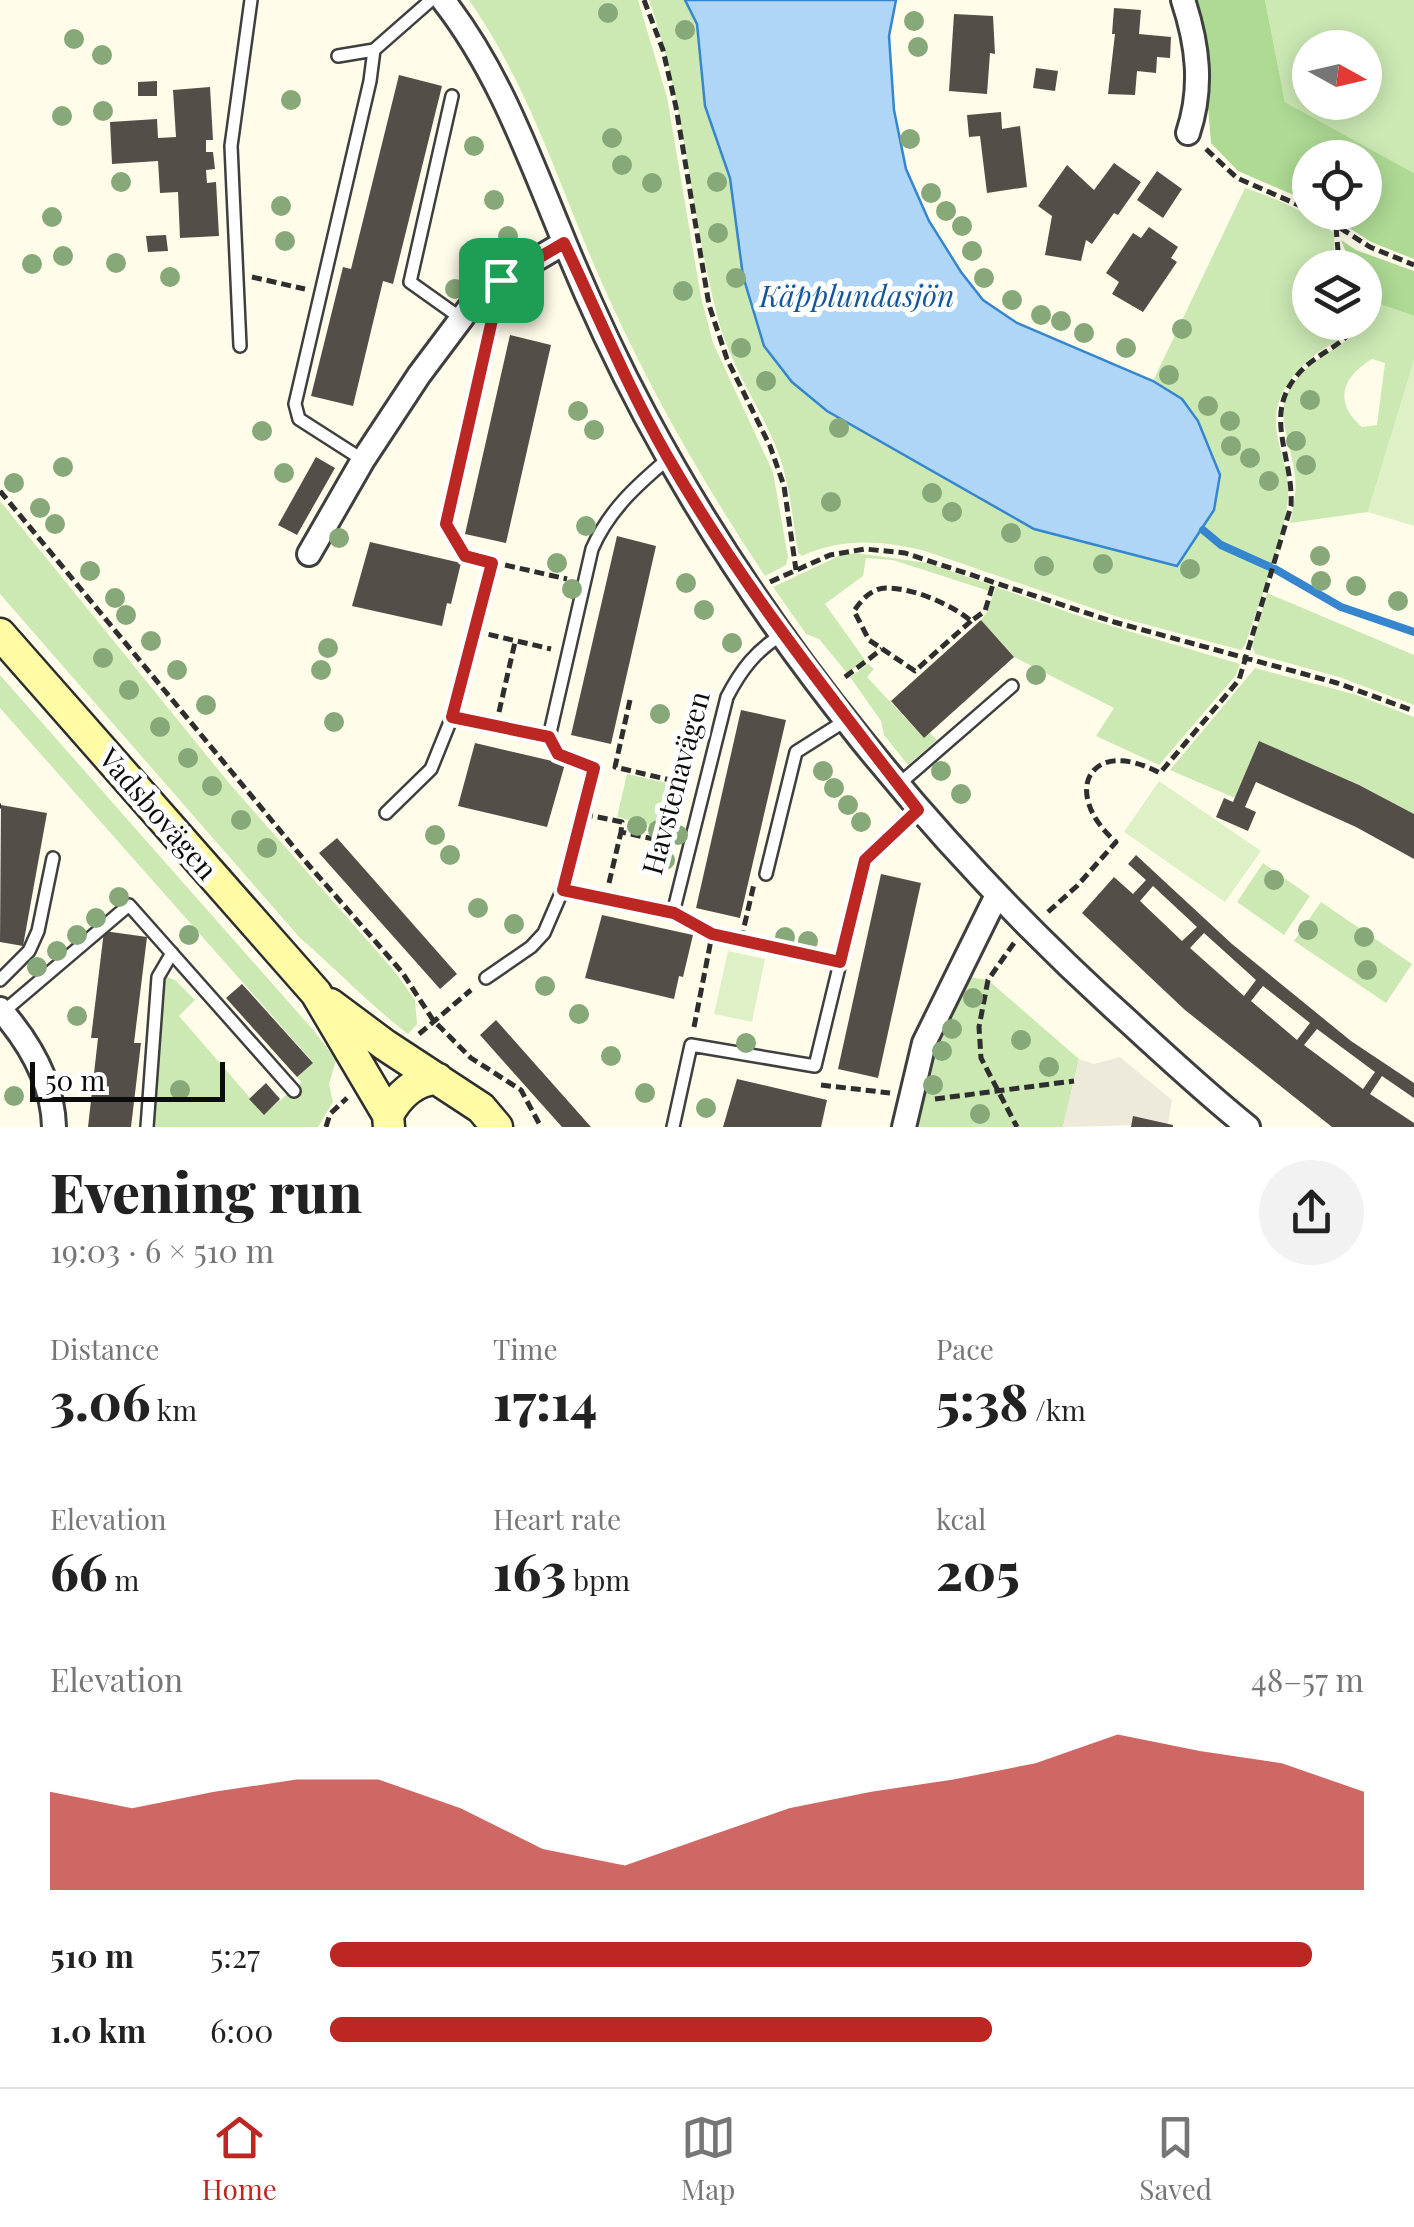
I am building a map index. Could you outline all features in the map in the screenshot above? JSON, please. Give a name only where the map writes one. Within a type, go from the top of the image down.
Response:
[{"type":"main road","name":"Vadsbovägen","points":[[0,634],[316,993],[385,1045],[481,1108],[496,1127]]},
{"type":"main road","name":"Vadsbovägen","points":[[316,993],[388,1121]]},
{"type":"main road","name":"Vadsbovägen","points":[[388,1121],[395,1102],[410,1088],[438,1080]]},
{"type":"street","points":[[443,0],[470,34],[508,106],[564,243],[642,410],[752,592],[918,810],[1072,970],[1248,1127]]},
{"type":"street","points":[[1183,0],[1195,42],[1198,92],[1188,133]]},
{"type":"street","points":[[309,554],[363,460],[419,375],[474,303],[501,280],[564,243]]},
{"type":"street","points":[[904,1127],[924,1043],[998,896]]},
{"type":"street","points":[[2,1010],[23,1036],[37,1063],[49,1092],[54,1127]]},
{"type":"lane","points":[[240,346],[231,146],[252,0]]},
{"type":"lane","points":[[338,56],[374,50],[431,0]]},
{"type":"lane","points":[[363,460],[299,419],[296,404],[374,50]]},
{"type":"lane","points":[[452,96],[410,282],[462,318]]},
{"type":"lane","points":[[446,524],[501,280]]},
{"type":"lane","points":[[386,813],[431,769],[452,717],[549,737],[592,549],[617,506],[669,458]]},
{"type":"lane","name":"Havstenavägen","points":[[563,890],[674,913],[726,697],[762,646],[782,634]]},
{"type":"lane","points":[[898,785],[1012,686]]},
{"type":"lane","points":[[766,874],[796,752],[848,719]]},
{"type":"lane","points":[[672,1127],[691,1044],[815,1066],[865,860],[918,810]]},
{"type":"lane","points":[[0,980],[30,951],[53,858]]},
{"type":"lane","points":[[486,978],[544,934],[563,890]]},
{"type":"lane","points":[[2,1010],[130,905],[294,1092]]},
{"type":"lane","points":[[147,1127],[158,976],[172,953]]},
{"type":"path","points":[[644,0],[663,50],[676,108],[710,305],[727,359],[770,446],[784,486],[796,570]]},
{"type":"path","points":[[1188,133],[1237,178],[1292,202]]},
{"type":"path","points":[[1341,230],[1414,265]]},
{"type":"path","points":[[279,283],[320,292]]},
{"type":"path","points":[[1052,908],[1116,842],[1092,813],[1086,784],[1096,765],[1116,760],[1160,773],[1239,680],[1291,506],[1291,475],[1279,426],[1279,408],[1296,375],[1345,340]]},
{"type":"path","points":[[0,491],[306,862],[402,972],[434,1020],[471,1058],[522,1090],[541,1127]]},
{"type":"path","points":[[446,524],[465,556],[585,583]]},
{"type":"path","points":[[767,584],[830,555],[865,549],[926,558],[1114,622],[1338,683],[1414,711]]},
{"type":"path","points":[[452,717],[492,563]]},
{"type":"path","points":[[972,620],[921,596],[884,588],[862,598],[854,611],[869,640],[914,671],[985,611],[994,581]]},
{"type":"path","points":[[474,631],[569,653]]},
{"type":"path","points":[[496,726],[515,642]]},
{"type":"path","points":[[845,677],[882,649]]},
{"type":"path","points":[[630,700],[615,767],[704,788]]},
{"type":"path","points":[[549,737],[558,754],[594,768],[563,890]]},
{"type":"path","points":[[582,814],[622,822],[606,898]]},
{"type":"path","points":[[621,832],[690,848]]},
{"type":"path","points":[[741,940],[757,874],[766,874]]},
{"type":"path","points":[[674,913],[712,934],[840,962]]},
{"type":"path","points":[[691,1044],[712,934]]},
{"type":"path","points":[[1013,944],[988,980],[979,1026],[981,1058],[1017,1127]]},
{"type":"path","points":[[414,1040],[468,992]]},
{"type":"path","points":[[815,1066],[816,1084],[880,1091]]},
{"type":"path","points":[[924,1100],[1074,1081]]},
{"type":"path","points":[[326,1127],[330,1114],[354,1092]]},
{"type":"green space","points":[[469,0],[638,0],[667,97],[701,297],[713,343],[773,472],[788,557],[786,565],[765,576],[677,433],[602,283],[527,102]]},
{"type":"green space","points":[[649,0],[685,0],[697,23],[705,106],[730,178],[743,276],[764,346],[792,382],[827,411],[1034,529],[1177,566],[1214,510],[1220,475],[1198,421],[1182,399],[1153,381],[1245,188],[1292,207],[1292,230],[1334,233],[1334,250],[1292,250],[1292,340],[1339,340],[1300,368],[1278,405],[1276,428],[1288,485],[1286,515],[1271,571],[1241,650],[1118,617],[925,551],[878,543],[848,543],[802,556],[798,553],[779,455],[730,353],[717,315],[661,39]]},
{"type":"green space","points":[[1191,0],[1265,0],[1285,102],[1292,106],[1292,120],[1318,120],[1354,140],[1292,140],[1292,194],[1238,171],[1211,143],[1205,69]]},
{"type":"green space","points":[[1265,0],[1414,0],[1414,173],[1382,155],[1382,140],[1354,140],[1318,120],[1382,120],[1382,30],[1292,30],[1292,106],[1285,102]]},
{"type":"green space","points":[[1382,155],[1414,173],[1414,259],[1352,230],[1382,230]]},
{"type":"green space","points":[[1382,259],[1414,271],[1414,316],[1382,305]]},
{"type":"green space","points":[[1382,305],[1414,316],[1414,361],[1368,512],[1290,523],[1295,482],[1284,407],[1287,395],[1307,368],[1347,340],[1382,340]],"holes":[[[1372,359],[1385,363],[1377,425],[1362,427],[1353,418],[1345,399],[1348,382]]]},
{"type":"green space","points":[[1414,361],[1414,526],[1368,512]]},
{"type":"green space","points":[[0,501],[229,783],[395,972],[415,1000],[417,1024],[408,1034],[300,938],[0,594]]},
{"type":"green space","points":[[856,553],[927,563],[991,585],[989,591],[893,560],[866,558],[863,576],[825,604],[865,660],[847,673],[819,639],[806,634],[773,587],[839,556]]},
{"type":"green space","points":[[996,587],[1240,664],[1236,675],[1159,765],[1096,736],[1114,708],[1014,657],[981,620]]},
{"type":"green space","points":[[1267,593],[1414,655],[1414,705],[1339,677],[1255,654],[1252,646]]},
{"type":"green space","points":[[868,664],[874,669],[867,677],[924,738],[930,733],[937,740],[908,765],[884,735],[881,721],[850,677]]},
{"type":"green space","points":[[1255,668],[1357,695],[1414,717],[1414,814],[1260,742],[1235,798],[1170,770]]},
{"type":"green space","points":[[0,675],[336,1060],[329,1084],[333,1102],[318,1127],[152,1127],[163,981],[167,977],[195,1000],[179,1016],[264,1114],[302,1082],[297,1077],[313,1062],[0,708]]},
{"type":"green space","points":[[627,774],[680,786],[669,830],[617,817]]},
{"type":"green space","points":[[1159,781],[1261,851],[1225,902],[1124,832]]},
{"type":"green space","points":[[1263,863],[1310,896],[1284,935],[1237,902]]},
{"type":"green space","points":[[1321,902],[1412,964],[1386,1003],[1294,941]]},
{"type":"green space","points":[[728,951],[765,959],[752,1022],[714,1014]]},
{"type":"green space","points":[[968,977],[988,980],[1079,1059],[1063,1127],[917,1127],[934,1045]]},
{"type":"shaded area","points":[[1120,1057],[1172,1100],[1168,1124],[1063,1127],[1079,1059],[1094,1064]]},
{"type":"water","name":"Käpplundasjön","points":[[685,0],[896,0],[889,36],[894,110],[906,169],[929,221],[961,272],[983,300],[1017,323],[1153,381],[1182,399],[1198,421],[1220,475],[1214,510],[1177,566],[1034,529],[827,411],[792,382],[764,346],[743,276],[730,178],[705,106],[697,24]]},
{"type":"building","points":[[1114,8],[1141,10],[1139,34],[1171,37],[1170,58],[1157,57],[1156,73],[1137,71],[1135,95],[1108,94]]},
{"type":"building","points":[[954,14],[993,16],[995,54],[990,53],[987,94],[949,91]]},
{"type":"building","points":[[1036,68],[1058,71],[1055,91],[1033,88]]},
{"type":"building","points":[[399,75],[442,86],[393,284],[383,281],[353,406],[311,396],[343,267],[351,269]]},
{"type":"building","points":[[157,81],[157,96],[138,96],[138,82]]},
{"type":"building","points":[[210,87],[213,140],[206,140],[206,152],[213,152],[215,169],[206,170],[207,183],[216,182],[219,236],[180,238],[178,192],[160,193],[158,161],[112,164],[110,122],[157,119],[158,138],[176,137],[173,90]]},
{"type":"building","points":[[1001,112],[1002,129],[1020,126],[1027,187],[987,193],[980,136],[969,137],[967,115]]},
{"type":"building","points":[[1114,163],[1141,182],[1118,215],[1114,213],[1092,244],[1086,240],[1081,261],[1045,255],[1052,216],[1038,206],[1067,165],[1094,190]]},
{"type":"building","points":[[1157,171],[1182,189],[1163,218],[1137,200]]},
{"type":"building","points":[[1149,227],[1178,247],[1171,258],[1177,262],[1143,312],[1112,294],[1119,282],[1106,273],[1133,233],[1141,238]]},
{"type":"building","points":[[166,235],[168,251],[148,252],[146,236]]},
{"type":"building","points":[[510,335],[551,345],[506,543],[465,534]]},
{"type":"building","points":[[316,457],[335,468],[297,535],[278,525]]},
{"type":"building","points":[[617,536],[656,546],[611,744],[571,735]]},
{"type":"building","points":[[370,542],[461,563],[442,626],[352,606]]},
{"type":"building","points":[[981,620],[1014,657],[924,738],[891,701]]},
{"type":"building","points":[[741,710],[786,720],[740,918],[696,908]]},
{"type":"building","points":[[1259,741],[1414,814],[1414,859],[1356,827],[1256,782],[1245,807],[1256,812],[1248,831],[1216,817],[1224,798],[1233,802]]},
{"type":"building","points":[[475,743],[565,764],[547,827],[458,806]]},
{"type":"building","points":[[1,805],[47,813],[23,946],[0,942]]},
{"type":"building","points":[[337,838],[457,974],[440,989],[319,853]]},
{"type":"building","points":[[1136,855],[1232,944],[1351,1041],[1414,1083],[1414,1098],[1382,1076],[1370,1094],[1414,1123],[1414,1127],[1332,1127],[1185,1010],[1082,913],[1114,877],[1133,894],[1146,880],[1128,864]],"holes":[[[1153,886],[1197,927],[1182,941],[1140,901]],[[1204,933],[1256,980],[1244,996],[1190,948]],[[1263,986],[1310,1023],[1297,1040],[1251,1001]],[[1317,1029],[1375,1072],[1363,1089],[1304,1045]]]},
{"type":"building","points":[[881,874],[921,883],[878,1078],[838,1069]]},
{"type":"building","points":[[602,915],[693,935],[674,999],[585,978]]},
{"type":"building","points":[[104,931],[147,937],[134,1043],[141,1043],[131,1127],[88,1127],[98,1038],[91,1038]]},
{"type":"building","points":[[242,984],[313,1063],[297,1077],[226,998]]},
{"type":"building","points":[[496,1020],[591,1127],[562,1127],[480,1035]]},
{"type":"building","points":[[737,1079],[827,1100],[821,1127],[723,1127]]},
{"type":"building","points":[[266,1083],[280,1099],[264,1115],[249,1099]]},
{"type":"building","points":[[1133,1116],[1173,1125],[1173,1127],[1131,1127]]},
{"type":"waterway","points":[[1203,530],[1221,545],[1270,567]]},
{"type":"waterway","points":[[1275,569],[1341,607],[1414,632]]},
{"type":"route","points":[[564,243],[642,410],[752,592],[918,810],[865,860],[840,962],[712,934],[674,913],[563,890],[594,768],[558,754],[549,737],[452,717],[492,563],[465,556],[446,524],[501,280],[564,243]]}]
